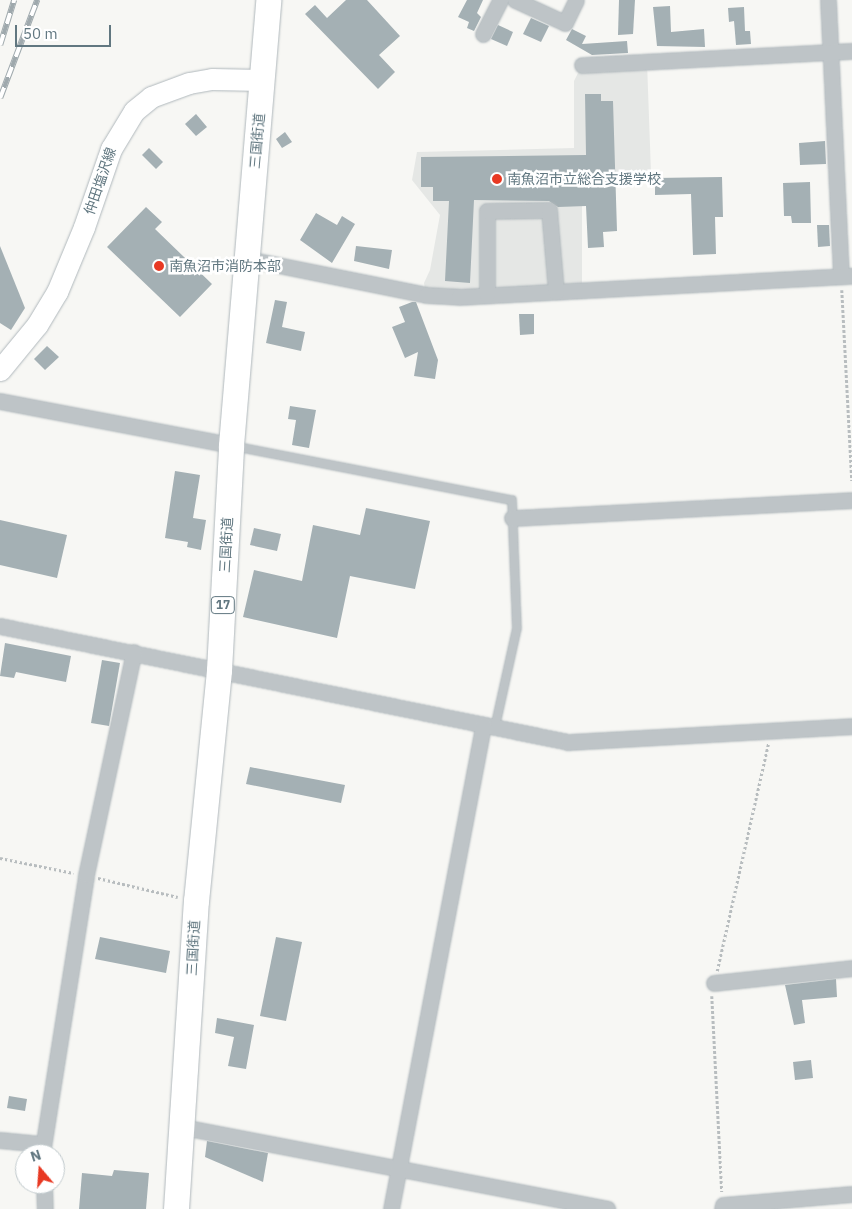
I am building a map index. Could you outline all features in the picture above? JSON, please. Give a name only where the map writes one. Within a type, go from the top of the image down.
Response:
[{"type":"highway","name":"三国街道","points":[[176,1209],[183,1127],[196,901],[219,670],[231,446],[268,0]]},
{"type":"main road","name":"仲田塩沢線","points":[[0,370],[37,324],[57,292],[84,227],[110,149],[134,111],[164,91],[189,82],[212,79],[262,80]]},
{"type":"street","points":[[484,34],[500,0]]},
{"type":"street","points":[[515,0],[565,23],[576,0]]},
{"type":"street","points":[[248,259],[426,295],[556,292],[847,276],[830,53],[828,0]]},
{"type":"street","points":[[582,65],[852,51]]},
{"type":"street","points":[[487,295],[487,211],[549,210],[556,292]]},
{"type":"street","points":[[0,401],[231,446]]},
{"type":"street","points":[[512,518],[852,500]]},
{"type":"street","points":[[0,626],[568,742],[852,726]]},
{"type":"street","points":[[43,1144],[86,875],[134,652]]},
{"type":"street","points":[[391,1209],[489,726]]},
{"type":"street","points":[[714,983],[852,968]]},
{"type":"street","points":[[183,1127],[398,1167],[607,1209]]},
{"type":"street","points":[[0,1140],[19,1144]]},
{"type":"street","points":[[44,1194],[45,1209]]},
{"type":"street","points":[[722,1209],[723,1205],[852,1194]]},
{"type":"lane","points":[[231,446],[512,500],[517,628],[489,726]]},
{"type":"path","points":[[847,276],[852,481]]},
{"type":"path","points":[[0,858],[86,875],[196,901]]},
{"type":"shaded area","name":"南魚沼市立総合支援学校","points":[[647,62],[651,173],[582,177],[582,290],[426,295],[424,283],[430,270],[440,215],[412,180],[417,152],[574,148],[574,81],[582,65]]},
{"type":"building","points":[[346,0],[367,0],[400,36],[379,55],[395,72],[378,89],[305,14],[315,5],[327,18]]},
{"type":"building","points":[[467,0],[483,0],[477,13],[481,17],[474,31],[467,28],[469,22],[458,17]]},
{"type":"building","points":[[619,0],[635,0],[633,34],[618,35]]},
{"type":"building","points":[[670,6],[671,32],[704,29],[705,47],[657,46],[653,7]]},
{"type":"building","points":[[744,7],[745,31],[750,31],[751,44],[736,45],[734,21],[729,22],[728,8]]},
{"type":"building","points":[[531,18],[549,26],[541,42],[523,34]]},
{"type":"building","points":[[498,25],[513,32],[507,46],[491,39]]},
{"type":"building","points":[[572,29],[586,36],[582,44],[627,41],[628,53],[592,55],[566,40]]},
{"type":"building","points":[[585,94],[601,94],[601,101],[613,101],[617,231],[603,232],[604,247],[588,248],[586,206],[558,207],[549,201],[474,200],[470,283],[445,281],[449,201],[433,201],[433,187],[421,187],[421,157],[586,155]]},
{"type":"building","points":[[196,114],[207,127],[196,136],[185,124]]},
{"type":"building","points":[[285,132],[292,142],[282,148],[276,139]]},
{"type":"building","points":[[825,141],[826,164],[800,165],[799,143]]},
{"type":"building","points":[[149,148],[163,162],[156,169],[142,155]]},
{"type":"building","points":[[722,177],[723,217],[715,217],[716,254],[693,255],[691,194],[655,195],[655,178]]},
{"type":"building","points":[[810,182],[811,223],[792,223],[791,216],[784,216],[783,183]]},
{"type":"building","name":"南魚沼市消防本部","points":[[146,207],[162,222],[155,229],[212,284],[180,317],[107,247]]},
{"type":"building","points":[[316,213],[337,225],[342,216],[355,224],[332,263],[300,240]]},
{"type":"building","points":[[817,225],[829,225],[830,246],[818,247]]},
{"type":"building","points":[[0,246],[25,308],[11,330],[0,323]]},
{"type":"building","points":[[356,246],[392,250],[389,269],[354,261]]},
{"type":"building","points":[[275,300],[287,302],[282,327],[305,332],[301,351],[266,343]]},
{"type":"building","points":[[416,302],[438,360],[435,379],[414,376],[418,352],[405,358],[392,327],[405,322],[399,307]]},
{"type":"building","points":[[519,314],[534,314],[534,334],[520,335]]},
{"type":"building","points":[[47,346],[59,357],[45,370],[34,359]]},
{"type":"building","points":[[290,406],[316,410],[309,448],[292,445],[296,420],[288,419]]},
{"type":"building","points":[[175,471],[200,475],[193,518],[206,520],[201,550],[187,547],[188,542],[165,538]]},
{"type":"building","points":[[366,508],[430,521],[415,589],[350,576],[337,638],[243,617],[254,570],[302,581],[313,525],[360,535]]},
{"type":"building","points":[[0,520],[67,535],[57,578],[0,565]]},
{"type":"building","points":[[254,528],[281,534],[277,551],[250,545]]},
{"type":"building","points":[[5,643],[71,656],[66,682],[16,672],[14,678],[0,676]]},
{"type":"building","points":[[102,660],[120,663],[109,726],[91,723]]},
{"type":"building","points":[[250,767],[345,785],[341,803],[246,784]]},
{"type":"building","points":[[100,937],[170,951],[166,973],[95,959]]},
{"type":"building","points":[[276,937],[302,942],[286,1021],[260,1016]]},
{"type":"building","points":[[836,979],[837,997],[802,1000],[805,1023],[794,1025],[785,985]]},
{"type":"building","points":[[217,1018],[254,1025],[246,1069],[228,1066],[234,1037],[215,1033]]},
{"type":"building","points":[[811,1060],[813,1078],[795,1080],[793,1062]]},
{"type":"building","points":[[9,1096],[27,1099],[25,1111],[7,1108]]},
{"type":"building","points":[[207,1141],[268,1153],[263,1182],[205,1157]]},
{"type":"building","points":[[114,1170],[149,1173],[146,1209],[79,1209],[82,1173],[112,1176]]},
{"type":"railway","points":[[0,45],[14,0]]},
{"type":"railway","points":[[0,98],[37,0]]},
{"type":"place","name":"南魚沼市立総合支援学校","points":[[497,179]]},
{"type":"place","name":"南魚沼市消防本部","points":[[159,266]]}]
